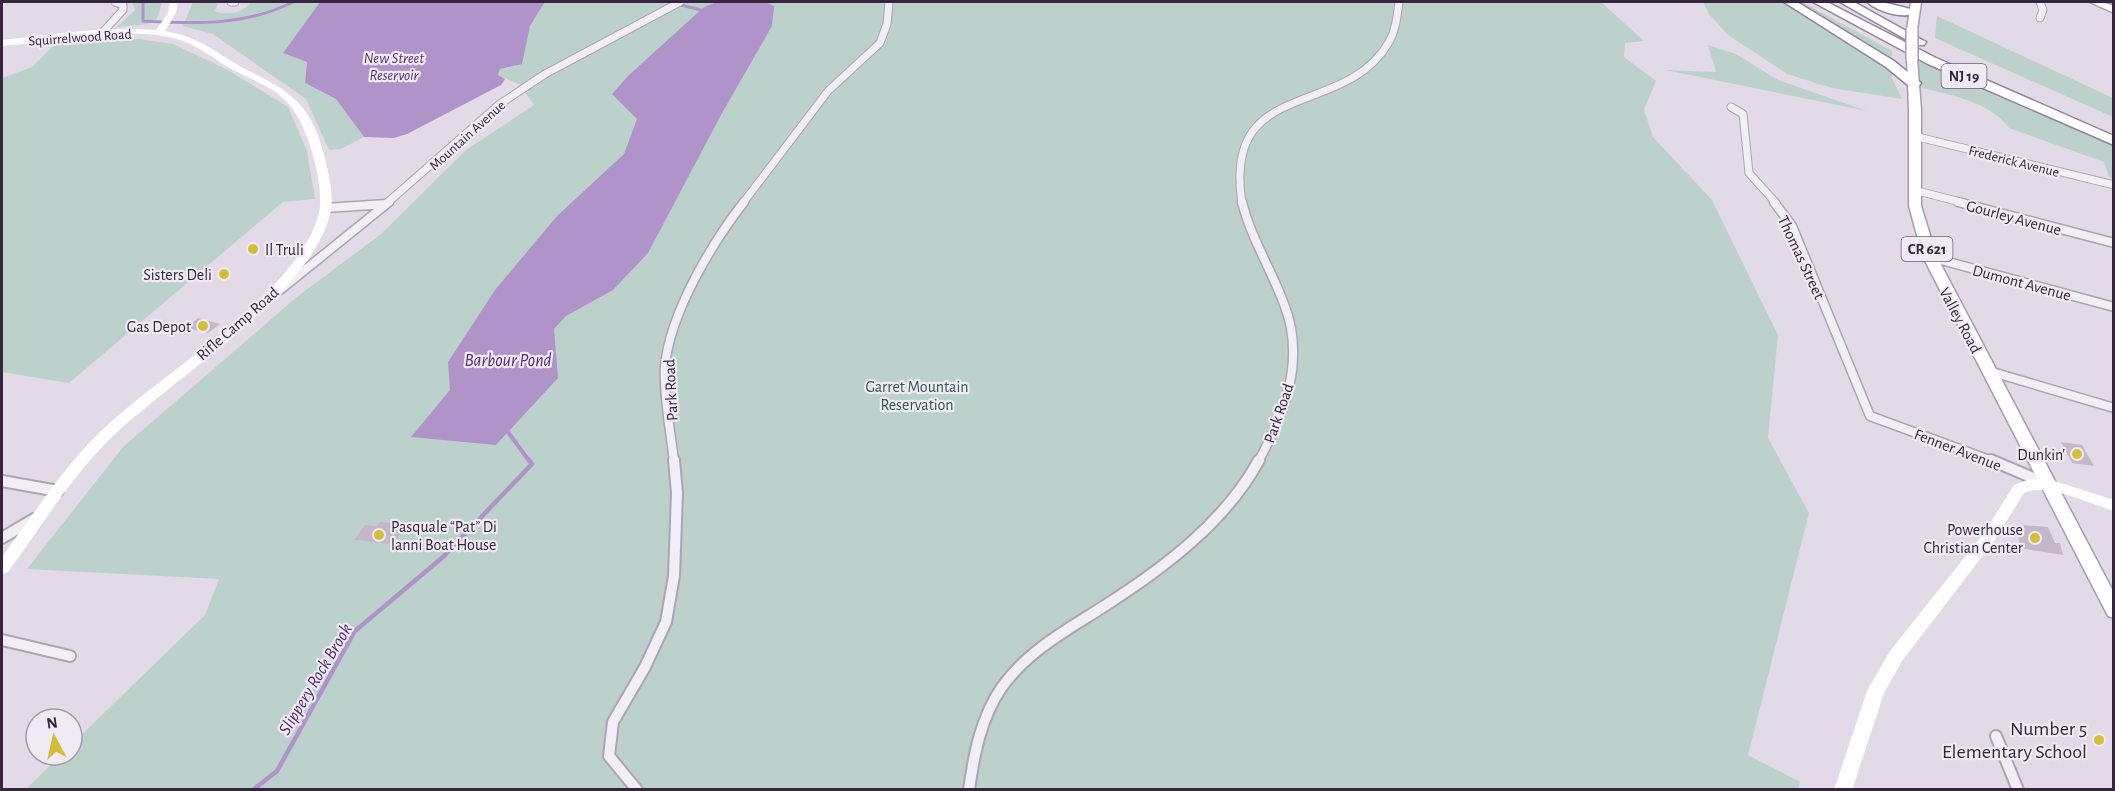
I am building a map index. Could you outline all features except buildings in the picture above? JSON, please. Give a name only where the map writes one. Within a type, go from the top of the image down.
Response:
[{"type":"highway","points":[[1790,2],[1881,59],[1914,83]]},
{"type":"highway","name":"NJ 19","points":[[1819,2],[1932,61],[2114,141]]},
{"type":"highway","name":"NJ 19","points":[[1846,2],[1958,60],[2114,129]]},
{"type":"highway","points":[[1879,4],[1896,11],[1915,6]]},
{"type":"highway","points":[[1879,4],[1912,28]]},
{"type":"highway","points":[[1881,59],[1912,62]]},
{"type":"main road","points":[[2098,3],[2114,9]]},
{"type":"main road","name":"Valley Road","points":[[1915,6],[1912,28],[1914,190],[1915,206],[1930,257],[2045,483],[2114,611]]},
{"type":"street","points":[[100,35],[123,10],[123,5],[115,2]]},
{"type":"street","points":[[159,33],[172,13],[174,2]]},
{"type":"street","name":"Mountain Avenue","points":[[273,295],[387,204],[500,104],[545,74],[680,2]]},
{"type":"street","name":"Park Road","points":[[637,789],[609,756],[613,722],[666,622],[674,576],[677,493],[665,368],[669,344],[693,284],[723,229],[828,91],[880,43],[887,24],[889,2]]},
{"type":"street","name":"Park Road","points":[[969,789],[974,751],[987,716],[1001,688],[1019,666],[1052,640],[1138,585],[1194,538],[1228,505],[1271,441],[1285,401],[1294,362],[1292,327],[1241,203],[1239,167],[1253,130],[1275,113],[1357,74],[1388,47],[1398,25],[1399,2]]},
{"type":"street","points":[[2040,2],[2043,10],[2040,18]]},
{"type":"street","name":"Squirrelwood Road","points":[[2,43],[159,33]]},
{"type":"street","name":"Rifle Camp Road","points":[[2,568],[58,491],[116,425],[273,295],[321,227],[326,208],[317,152],[308,127],[295,102],[278,89],[228,64],[195,42],[159,33]]},
{"type":"street","name":"Thomas Street","points":[[1731,107],[1743,114],[1749,173],[1787,216],[1792,226],[1870,416]]},
{"type":"street","name":"Frederick Avenue","points":[[1914,136],[2114,185]]},
{"type":"street","name":"Gourley Avenue","points":[[1914,190],[2114,243]]},
{"type":"street","points":[[326,208],[354,208],[387,204]]},
{"type":"street","name":"Dumont Avenue","points":[[1930,257],[2114,307]]},
{"type":"street","points":[[1988,371],[2114,408]]},
{"type":"street","name":"Fenner Avenue","points":[[1870,416],[1972,452],[2045,483],[2114,506]]},
{"type":"street","points":[[2,481],[58,491]]},
{"type":"street","points":[[1843,789],[1876,691],[1896,656],[1989,537],[2019,489],[2030,484],[2045,483]]},
{"type":"street","points":[[2,538],[42,515]]},
{"type":"street","points":[[2,640],[70,656]]},
{"type":"street","points":[[1996,736],[2018,789]]},
{"type":"green space","points":[[132,2],[162,2],[157,19],[148,24],[117,27],[135,10]]},
{"type":"green space","points":[[193,2],[219,2],[215,11],[225,13],[244,9],[250,2],[320,2],[283,53],[307,62],[305,83],[336,99],[364,137],[341,149],[329,150],[306,99],[213,34],[183,26]]},
{"type":"green space","name":"Garret Mountain Reservation","points":[[545,2],[1601,2],[1644,41],[1625,43],[1624,57],[1656,81],[1644,110],[1653,137],[1712,200],[1778,335],[1768,438],[1809,513],[1748,755],[1800,782],[1798,789],[25,790],[49,767],[84,767],[84,732],[205,615],[219,579],[27,569],[123,447],[298,296],[381,234],[466,150],[534,105],[519,84],[498,75],[500,69],[515,66],[530,26]]},
{"type":"green space","points":[[1703,2],[1802,2],[1892,51],[1892,78],[1902,99],[1832,88],[1787,74],[1728,35],[1709,14]]},
{"type":"green space","points":[[1937,16],[2113,98],[2113,117],[1935,38]]},
{"type":"green space","points":[[139,39],[173,44],[228,70],[288,107],[307,151],[315,199],[283,202],[69,383],[2,372],[2,78],[32,67],[57,42]]},
{"type":"green space","points":[[1708,45],[1736,54],[1778,80],[1867,111],[1665,70],[1716,72]]},
{"type":"green space","points":[[1912,58],[1921,59],[2113,145],[2113,178],[2109,177],[2104,162],[2009,128],[1990,111],[1967,100],[1916,86]]},
{"type":"water","name":"New Street Reservoir","points":[[320,2],[545,2],[530,26],[522,64],[500,69],[498,75],[505,79],[501,85],[407,134],[394,138],[364,137],[336,99],[305,83],[307,62],[283,53]]},
{"type":"water","name":"Barbour Pond","points":[[717,2],[765,2],[774,6],[772,26],[721,115],[648,253],[613,290],[566,316],[554,329],[558,378],[496,445],[411,437],[450,390],[448,362],[495,290],[557,216],[624,154],[637,119],[612,94],[629,75],[704,7]]},
{"type":"waterway","name":"Slippery Rock Brook","points":[[143,2],[143,21],[182,23],[219,22],[257,16],[293,2]]},
{"type":"waterway","name":"Slippery Rock Brook","points":[[669,2],[701,10]]},
{"type":"waterway","name":"Slippery Rock Brook","points":[[508,432],[530,462]]},
{"type":"waterway","name":"Slippery Rock Brook","points":[[253,790],[277,771],[355,631],[443,557],[532,464],[529,460]]},
{"type":"place","name":"Il Truli","points":[[253,249]]},
{"type":"place","name":"Sisters Deli","points":[[224,274]]},
{"type":"place","name":"Gas Depot","points":[[203,326]]},
{"type":"place","name":"Dunkin'","points":[[2077,454]]},
{"type":"place","name":"Pasquale “Pat” Di lanni Boat House","points":[[379,535]]},
{"type":"place","name":"Powerhouse Christian Center","points":[[2035,538]]},
{"type":"place","name":"Number 5 Elementary School","points":[[2099,740]]}]
